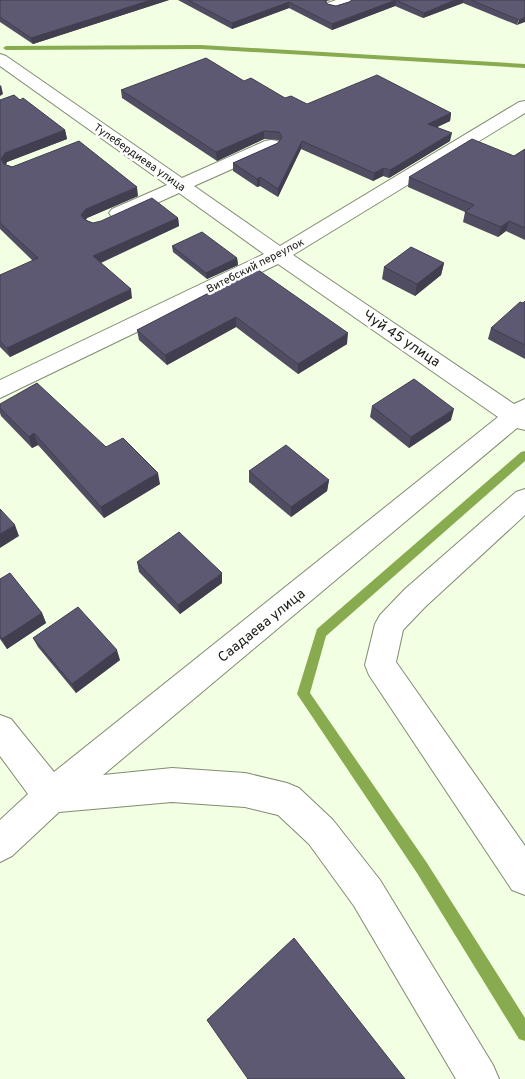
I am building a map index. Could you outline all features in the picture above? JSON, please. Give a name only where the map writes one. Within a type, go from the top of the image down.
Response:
[{"type":"street","points":[[332,6],[350,0]]},
{"type":"street","name":"Тулебердиева улица","points":[[0,59],[33,91],[104,132],[279,254]]},
{"type":"street","name":"Витебский переулок","points":[[0,390],[279,254],[525,106]]},
{"type":"street","points":[[86,139],[104,132]]},
{"type":"street","points":[[104,220],[271,145]]},
{"type":"street","name":"Чуй 45 улица","points":[[279,254],[522,415]]},
{"type":"street","name":"Саадаева улица","points":[[0,844],[51,796],[522,415]]},
{"type":"street","points":[[525,499],[415,598],[390,624],[380,665],[525,877]]},
{"type":"street","points":[[0,730],[51,796],[172,785],[245,790],[288,800],[321,832],[367,893],[479,1079]]},
{"type":"building","points":[[0,0],[151,0],[31,38],[0,17]]},
{"type":"building","points":[[188,0],[325,0],[327,4],[336,6],[352,0],[396,0],[332,24],[289,2],[232,23]]},
{"type":"building","points":[[396,0],[455,0],[424,13]]},
{"type":"building","points":[[471,0],[525,0],[525,17],[519,20]]},
{"type":"building","points":[[206,58],[244,81],[251,78],[285,98],[291,96],[307,104],[377,75],[451,113],[428,124],[452,133],[390,170],[384,168],[374,173],[302,141],[278,189],[260,177],[257,179],[233,163],[278,143],[282,137],[279,132],[264,131],[216,152],[121,90]]},
{"type":"building","points":[[14,95],[20,100],[23,98],[65,130],[5,153],[1,159],[4,164],[12,167],[79,141],[137,187],[86,209],[81,215],[85,220],[93,223],[101,221],[152,198],[178,218],[93,256],[131,289],[7,348],[0,341],[0,275],[38,258],[0,223],[0,100]]},
{"type":"building","points":[[472,139],[514,156],[525,149],[525,228],[509,221],[501,227],[465,212],[474,205],[409,177]]},
{"type":"building","points":[[202,232],[237,258],[206,273],[172,246]]},
{"type":"building","points":[[411,247],[444,263],[417,284],[384,267]]},
{"type":"building","points":[[254,267],[348,333],[298,364],[236,317],[165,355],[137,330],[226,284],[223,282]]},
{"type":"building","points":[[525,301],[525,345],[491,328],[520,302],[523,303]]},
{"type":"building","points":[[414,379],[454,409],[411,437],[372,406]]},
{"type":"building","points":[[37,383],[106,447],[123,438],[158,473],[101,507],[34,433],[29,437],[0,408],[0,404]]},
{"type":"building","points":[[286,445],[329,480],[291,507],[249,471]]},
{"type":"building","points":[[0,509],[15,525],[0,534]]},
{"type":"building","points":[[179,532],[222,573],[178,605],[137,562]]},
{"type":"building","points":[[10,573],[42,613],[2,639],[0,636],[0,579]]},
{"type":"building","points":[[78,607],[117,650],[72,684],[33,638]]},
{"type":"building","points":[[294,938],[405,1079],[248,1079],[207,1020]]},
{"type":"waterway","points":[[6,48],[201,47],[525,66]]},
{"type":"waterway","points":[[525,455],[321,633],[303,694],[422,868],[525,1033]]}]
